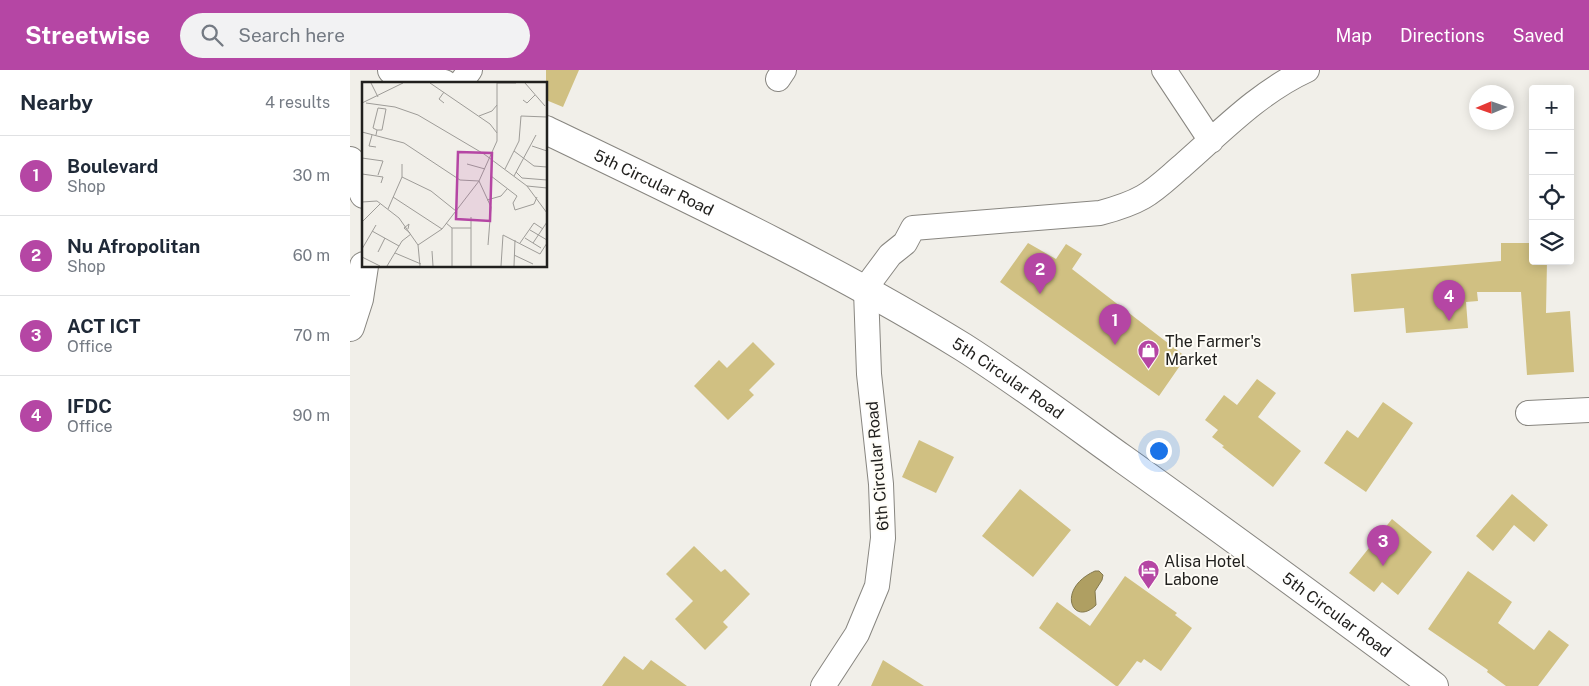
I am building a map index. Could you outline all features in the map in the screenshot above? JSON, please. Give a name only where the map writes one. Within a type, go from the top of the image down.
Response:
[{"type":"street","points":[[392,70],[437,82]]},
{"type":"street","points":[[461,82],[470,70]]},
{"type":"street","points":[[1164,70],[1211,141]]},
{"type":"street","points":[[865,290],[890,255],[904,243],[913,228],[1100,214],[1129,205],[1146,196],[1257,100],[1288,79],[1307,70]]},
{"type":"street","name":"5th Circular Road","points":[[548,131],[756,233],[865,290],[962,347],[1050,405],[1434,686]]},
{"type":"street","points":[[350,161],[362,189]]},
{"type":"street","points":[[350,327],[363,268]]},
{"type":"street","name":"6th Circular Road","points":[[823,686],[857,634],[877,586],[883,538],[881,484],[869,374],[865,290]]},
{"type":"street","points":[[1528,413],[1589,410]]},
{"type":"shaded area","points":[[1095,571],[1099,571],[1103,575],[1095,591],[1096,605],[1088,611],[1081,612],[1075,609],[1072,603],[1075,587]]},
{"type":"building","points":[[546,70],[579,70],[563,107],[548,101],[548,82],[546,82]]},
{"type":"building","points":[[1028,243],[1056,259],[1066,244],[1082,254],[1072,269],[1186,357],[1159,396],[1000,282]]},
{"type":"building","points":[[1501,243],[1529,243],[1529,265],[1547,265],[1546,313],[1570,311],[1574,372],[1527,375],[1521,292],[1477,292],[1478,301],[1466,302],[1468,328],[1406,333],[1404,308],[1354,312],[1351,274],[1501,261]]},
{"type":"building","points":[[753,342],[775,364],[749,390],[754,395],[728,420],[694,386],[719,360],[727,368]]},
{"type":"building","points":[[1257,379],[1276,393],[1258,417],[1301,451],[1273,487],[1222,447],[1224,446],[1212,437],[1218,430],[1205,420],[1224,395],[1237,405]]},
{"type":"building","points":[[1383,402],[1413,423],[1366,492],[1324,463],[1347,430],[1358,438]]},
{"type":"building","points":[[919,440],[954,457],[936,493],[902,477]]},
{"type":"building","points":[[1020,489],[1071,530],[1033,577],[982,536]]},
{"type":"building","points":[[1512,494],[1548,525],[1534,542],[1514,525],[1493,551],[1476,536]]},
{"type":"building","points":[[1392,519],[1432,552],[1398,595],[1382,582],[1374,592],[1349,573]]},
{"type":"building","points":[[694,546],[721,572],[725,569],[750,594],[723,622],[728,627],[705,650],[675,619],[693,601],[666,574]]},
{"type":"building","points":[[1468,571],[1512,602],[1498,623],[1534,650],[1549,630],[1569,645],[1538,686],[1506,686],[1487,672],[1488,670],[1428,629]]},
{"type":"building","points":[[1125,576],[1177,613],[1175,615],[1192,628],[1161,671],[1144,659],[1141,663],[1137,661],[1118,686],[1116,686],[1039,628],[1057,602],[1090,626]]},
{"type":"building","points":[[624,656],[643,670],[651,660],[687,686],[602,686]]},
{"type":"building","points":[[883,660],[924,686],[871,686]]},
{"type":"place","name":"Nu Afropolitan","points":[[1040,294]]},
{"type":"place","name":"IFDC","points":[[1449,321]]},
{"type":"place","name":"Boulevard","points":[[1115,345]]},
{"type":"place","name":"The Farmer's Market","points":[[1149,369]]},
{"type":"place","name":"ACT ICT","points":[[1383,566]]},
{"type":"place","name":"Alisa Hotel Labone","points":[[1148,589]]}]
